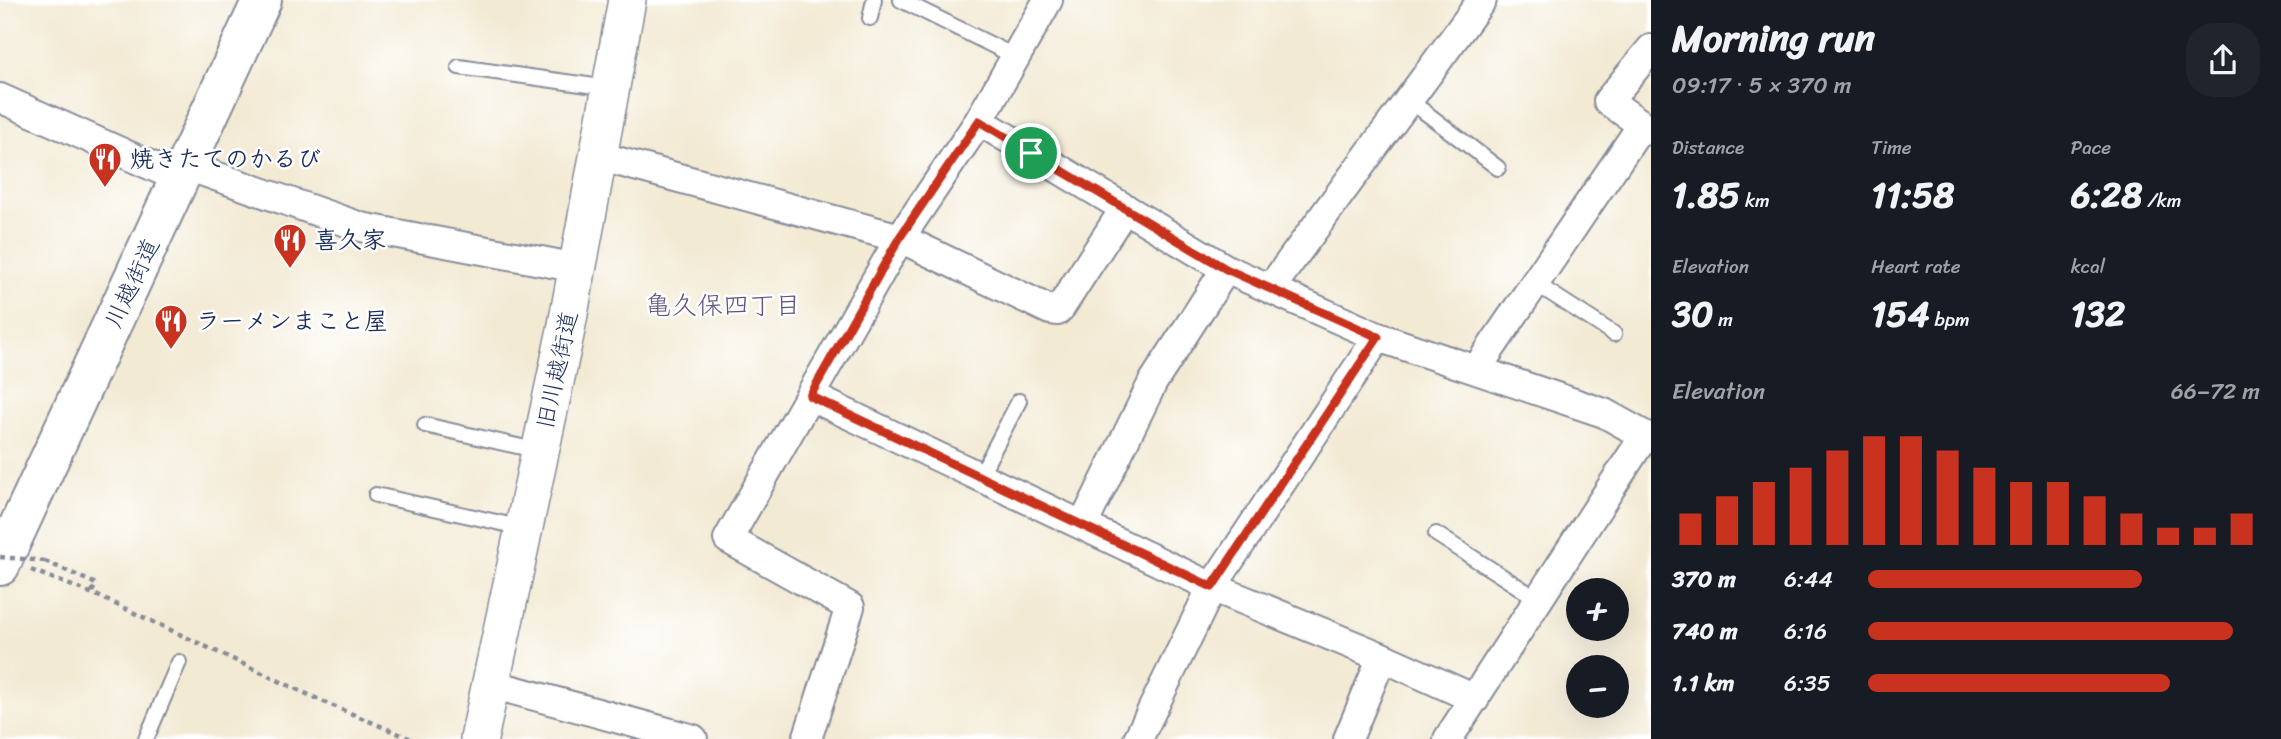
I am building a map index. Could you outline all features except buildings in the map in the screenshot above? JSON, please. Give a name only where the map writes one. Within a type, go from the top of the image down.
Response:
[{"type":"highway","name":"川越街道","points":[[15,568],[184,172],[262,0]]},
{"type":"street","name":"旧川越街道","points":[[479,739],[578,268],[626,0]]},
{"type":"street","points":[[807,739],[850,607],[728,539],[900,237],[979,121],[1048,0]]},
{"type":"street","points":[[1270,289],[1482,0]]},
{"type":"street","points":[[1476,370],[1646,128],[1608,102],[1651,49]]},
{"type":"street","points":[[0,98],[184,172],[360,227],[578,268]]},
{"type":"street","points":[[979,121],[1226,269],[1378,337],[1604,413],[1648,437],[1448,739]]},
{"type":"street","points":[[598,156],[900,237],[1057,311],[1125,208]]},
{"type":"street","points":[[1083,525],[1153,383],[1226,269]]},
{"type":"street","points":[[1138,739],[1212,587],[1378,337]]},
{"type":"street","points":[[810,396],[1212,587],[1382,657],[1475,699]]},
{"type":"street","points":[[1348,739],[1382,657]]},
{"type":"street","points":[[491,684],[693,739]]},
{"type":"lane","points":[[870,18],[874,0]]},
{"type":"lane","points":[[901,0],[1016,57]]},
{"type":"lane","points":[[459,67],[610,88]]},
{"type":"lane","points":[[1409,100],[1498,167]]},
{"type":"lane","points":[[1535,283],[1614,334]]},
{"type":"lane","points":[[981,476],[1019,401]]},
{"type":"lane","points":[[425,425],[540,451]]},
{"type":"lane","points":[[376,495],[524,528]]},
{"type":"lane","points":[[1436,534],[1539,600]]},
{"type":"lane","points":[[146,739],[179,662]]},
{"type":"path","points":[[0,557],[45,561],[96,584],[91,594]]},
{"type":"path","points":[[15,568],[91,594],[324,702],[411,739]]},
{"type":"place","name":"焼きたてのかるび","points":[[105,189]]},
{"type":"place","name":"喜久家","points":[[290,270]]},
{"type":"place","name":"ラーメンまこと屋","points":[[171,351]]},
{"type":"district","name":"亀久保四丁目","points":[[723,305]]},
{"type":"route","points":[[979,121],[1031,153],[1226,269],[1378,337],[1212,587],[810,396],[900,237],[979,121]]}]
